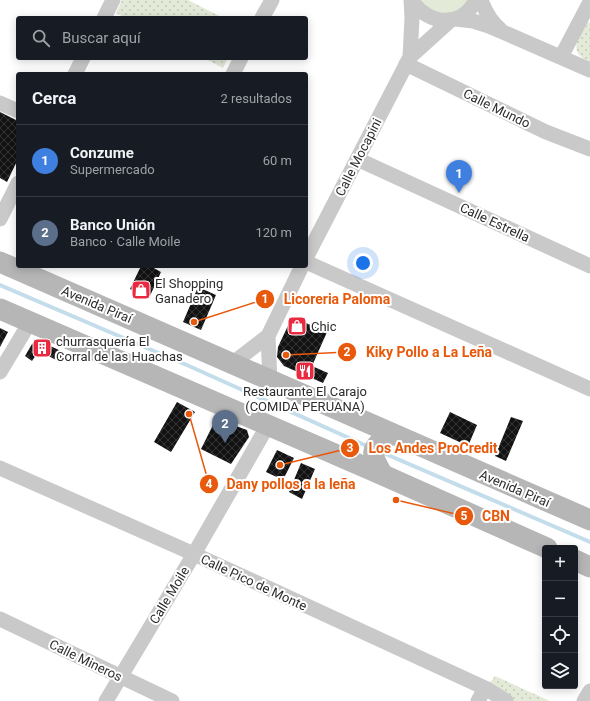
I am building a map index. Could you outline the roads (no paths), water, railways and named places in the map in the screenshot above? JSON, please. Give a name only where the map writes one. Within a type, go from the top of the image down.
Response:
[{"type":"main road","name":"Avenida Piraí","points":[[0,262],[233,363],[376,432],[590,520]]},
{"type":"main road","points":[[0,309],[268,425],[355,459],[542,545]]},
{"type":"main road","points":[[355,459],[365,452],[369,446],[370,439],[376,432]]},
{"type":"main road","points":[[376,432],[374,460],[380,471]]},
{"type":"main road","points":[[578,561],[590,567]]},
{"type":"street","points":[[105,16],[114,0]]},
{"type":"street","points":[[263,16],[272,0]]},
{"type":"street","points":[[411,0],[417,9],[427,16],[439,20],[453,19],[473,21],[505,33],[590,70]]},
{"type":"street","name":"Calle Mocapini","points":[[308,250],[311,238],[357,159],[408,60],[412,31],[411,0]]},
{"type":"street","name":"Calle Mocapini","points":[[408,60],[453,19],[465,14],[476,0]]},
{"type":"street","points":[[481,0],[486,13],[494,24],[505,33]]},
{"type":"street","points":[[561,58],[590,2]]},
{"type":"street","points":[[75,72],[82,60]]},
{"type":"street","points":[[234,72],[240,60]]},
{"type":"street","name":"Calle Mundo","points":[[408,60],[546,132],[590,148]]},
{"type":"street","points":[[0,103],[16,109]]},
{"type":"street","name":"Calle Estrella","points":[[357,159],[590,266]]},
{"type":"street","points":[[0,219],[16,187]]},
{"type":"street","points":[[308,263],[590,389]]},
{"type":"street","points":[[233,363],[268,336],[301,268]]},
{"type":"street","points":[[0,372],[30,322]]},
{"type":"street","points":[[268,336],[270,381]]},
{"type":"street","name":"Calle Moile","points":[[106,701],[194,554],[268,425]]},
{"type":"street","name":"Calle Pico de Monte","points":[[0,468],[194,554],[482,695],[506,701]]},
{"type":"street","name":"Calle Mineros","points":[[0,619],[172,701]]},
{"type":"street","points":[[584,701],[590,692]]},
{"type":"waterway","points":[[0,285],[189,366],[369,447]]},
{"type":"waterway","points":[[381,452],[590,542]]},
{"type":"place","name":"Conzume","points":[[459,193]]},
{"type":"place","name":"El Shopping Ganadero","points":[[141,290]]},
{"type":"place","name":"Licoreria Paloma","points":[[194,322]]},
{"type":"place","name":"Chic","points":[[297,326]]},
{"type":"place","name":"churrasquería El Corral de las Huachas","points":[[42,348]]},
{"type":"place","name":"Kiky Pollo a La Leña","points":[[286,355]]},
{"type":"place","name":"Restaurante El Carajo (COMIDA PERUANA)","points":[[305,371]]},
{"type":"place","name":"Dany pollos a la leña","points":[[189,414]]},
{"type":"place","name":"Banco Unión","points":[[225,443]]},
{"type":"place","name":"Los Andes ProCredit","points":[[280,465]]},
{"type":"place","name":"CBN","points":[[396,500]]}]
